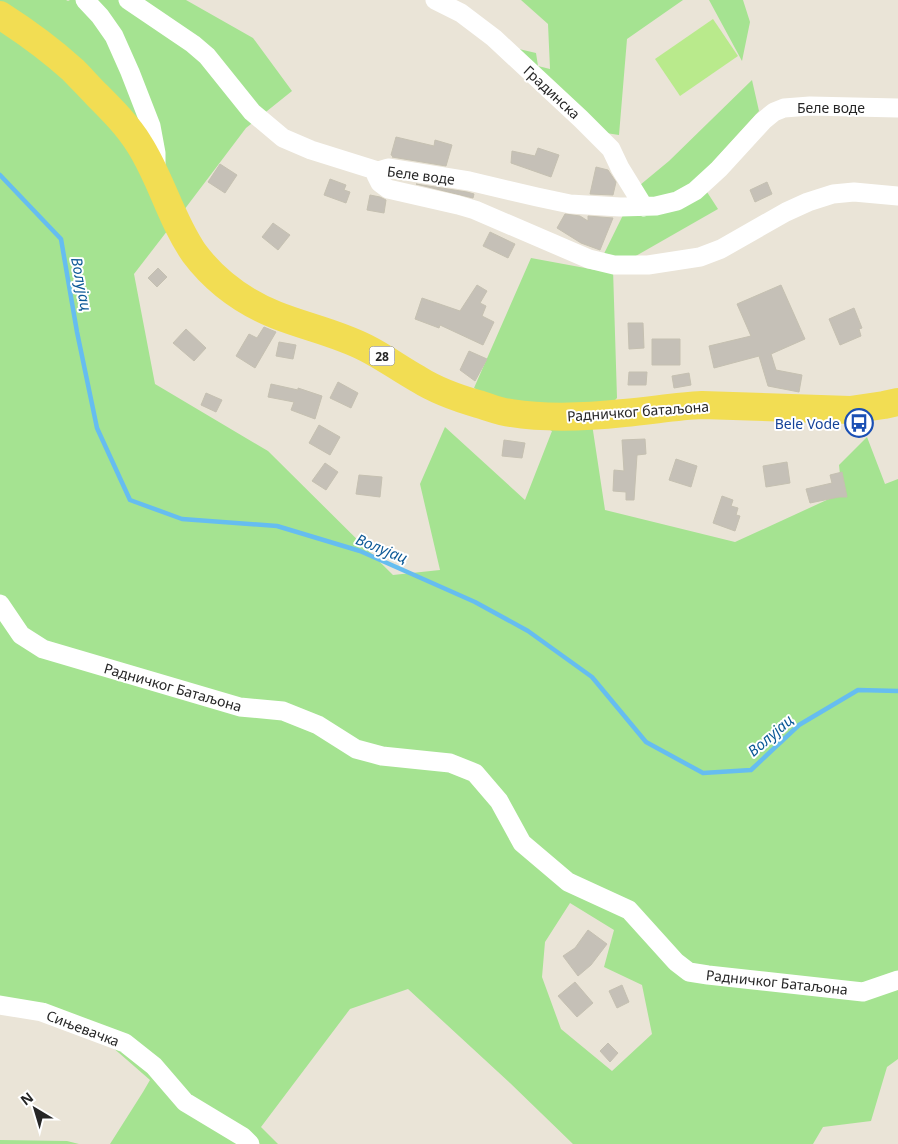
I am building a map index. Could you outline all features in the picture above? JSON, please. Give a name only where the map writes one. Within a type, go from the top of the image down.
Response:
[{"type":"main road","name":"Радничког батаљона","points":[[0,15],[49,50],[80,77],[112,110],[134,138],[156,176],[179,226],[194,252],[208,270],[239,296],[277,315],[348,339],[386,359],[430,386],[459,399],[509,413],[558,417],[601,416],[702,405],[850,410],[898,402]]},
{"type":"street","points":[[85,0],[100,16],[114,36],[130,72],[151,126],[156,153],[156,176]]},
{"type":"street","points":[[128,0],[193,44],[207,56],[252,112],[284,138],[311,150],[378,171]]},
{"type":"street","name":"Градинска","points":[[435,0],[461,13],[494,38],[587,125],[611,149],[620,168],[644,207]]},
{"type":"street","name":"Беле воде","points":[[898,108],[810,106],[784,108],[774,112],[719,169],[695,190],[677,200],[656,206],[620,208],[570,204],[469,181],[388,168],[378,171],[376,175],[380,183],[388,189],[475,210],[589,259],[614,265],[648,265],[700,257],[720,249],[786,212],[833,194],[854,192],[898,196]]},
{"type":"street","name":"Радничког Батаљона","points":[[0,604],[21,635],[43,649],[240,707],[283,711],[318,725],[356,750],[382,756],[450,764],[475,773],[499,801],[522,843],[568,882],[629,910],[676,962],[689,972],[864,992],[898,980]]},
{"type":"street","name":"Сињевачка","points":[[0,1005],[42,1012],[125,1044],[154,1066],[185,1102],[243,1137],[250,1144]]},
{"type":"green space","points":[[0,0],[186,0],[253,38],[292,91],[246,128],[184,210],[0,5]]},
{"type":"green space","points":[[521,0],[683,0],[627,39],[619,135],[606,133],[519,49],[536,53],[538,66],[550,69],[548,24]]},
{"type":"green space","points":[[709,0],[743,0],[750,22],[742,61]]},
{"type":"green space","points":[[713,19],[738,56],[680,96],[655,59]]},
{"type":"green space","points":[[0,28],[84,94],[136,153],[171,226],[134,274],[155,384],[268,451],[393,575],[440,570],[420,484],[445,427],[525,500],[552,431],[474,388],[531,258],[596,270],[640,185],[669,161],[752,80],[759,111],[698,178],[718,209],[613,269],[617,398],[592,424],[605,510],[735,542],[842,493],[839,465],[867,437],[885,484],[898,479],[898,1059],[887,1067],[871,1121],[823,1127],[813,1144],[573,1144],[408,989],[350,1009],[261,1127],[278,1144],[110,1144],[150,1080],[80,1019],[0,999]],"holes":[[[570,903],[614,930],[604,967],[642,985],[652,1034],[612,1071],[561,1029],[542,977],[545,942]]]},
{"type":"green space","points":[[0,1140],[67,1141],[79,1144],[0,1144]]},
{"type":"building","points":[[396,137],[434,146],[435,140],[452,145],[446,166],[392,157]]},
{"type":"building","points":[[538,148],[559,155],[551,177],[511,163],[512,151],[535,156]]},
{"type":"building","points":[[220,164],[237,175],[225,193],[208,182]]},
{"type":"building","points":[[596,167],[608,170],[616,182],[613,195],[590,194]]},
{"type":"building","points":[[330,179],[346,185],[344,190],[350,192],[346,203],[324,195]]},
{"type":"building","points":[[767,182],[772,194],[755,202],[750,190]]},
{"type":"building","points":[[416,184],[467,192],[474,194],[473,198]]},
{"type":"building","points":[[370,195],[386,200],[384,213],[367,210]]},
{"type":"building","points":[[565,214],[580,216],[588,221],[588,216],[613,218],[600,250],[581,243],[557,228]]},
{"type":"building","points":[[273,223],[290,235],[278,250],[262,237]]},
{"type":"building","points":[[490,232],[515,244],[508,258],[483,246]]},
{"type":"building","points":[[158,268],[167,277],[157,287],[148,278]]},
{"type":"building","points":[[477,285],[487,291],[480,303],[486,306],[482,316],[494,322],[483,345],[440,325],[439,328],[415,319],[422,298],[460,311]]},
{"type":"building","points":[[781,285],[805,339],[771,354],[776,370],[802,375],[799,392],[768,386],[759,356],[714,368],[709,346],[751,336],[737,304]]},
{"type":"building","points":[[854,308],[862,328],[859,329],[861,336],[840,345],[829,319]]},
{"type":"building","points":[[628,323],[643,323],[644,348],[629,349]]},
{"type":"building","points":[[264,327],[276,332],[255,368],[236,356],[249,334],[257,338]]},
{"type":"building","points":[[186,329],[206,348],[194,361],[173,343]]},
{"type":"building","points":[[652,339],[680,339],[680,365],[652,365]]},
{"type":"building","points":[[279,342],[296,345],[293,359],[276,356]]},
{"type":"building","points":[[469,351],[487,359],[475,381],[460,370]]},
{"type":"building","points":[[629,372],[647,372],[646,385],[628,385]]},
{"type":"building","points":[[689,373],[691,385],[674,388],[672,376]]},
{"type":"building","points":[[338,382],[358,393],[351,408],[330,398]]},
{"type":"building","points":[[271,384],[298,390],[298,388],[322,396],[315,419],[291,410],[294,402],[268,397]]},
{"type":"building","points":[[206,393],[222,400],[216,412],[201,405]]},
{"type":"building","points":[[319,425],[340,437],[330,455],[309,443]]},
{"type":"building","points":[[645,439],[646,454],[637,455],[634,500],[626,500],[626,492],[613,491],[614,470],[624,471],[622,440]]},
{"type":"building","points":[[504,440],[525,443],[522,458],[502,456]]},
{"type":"building","points":[[676,459],[697,466],[691,487],[669,480]]},
{"type":"building","points":[[787,462],[790,483],[766,487],[763,466]]},
{"type":"building","points":[[325,463],[338,472],[326,490],[312,481]]},
{"type":"building","points":[[842,472],[847,497],[810,503],[806,489],[832,483],[830,475]]},
{"type":"building","points":[[359,475],[382,477],[380,497],[356,494]]},
{"type":"building","points":[[722,496],[733,500],[731,506],[738,508],[736,515],[740,516],[735,531],[713,523]]},
{"type":"building","points":[[588,930],[607,944],[591,965],[578,976],[563,956],[575,948]]},
{"type":"building","points":[[575,982],[593,1003],[577,1017],[558,996]]},
{"type":"building","points":[[622,985],[629,1002],[617,1008],[609,991]]},
{"type":"building","points":[[608,1043],[618,1053],[610,1062],[600,1051]]},
{"type":"waterway","name":"Волујац","points":[[0,175],[61,239],[77,332],[97,428],[130,500],[182,519],[277,526],[360,551],[475,602],[528,631],[592,677],[646,742],[703,773],[751,770],[799,725],[858,690],[898,691]]},
{"type":"place","name":"Bele Vode","points":[[859,423]]}]
